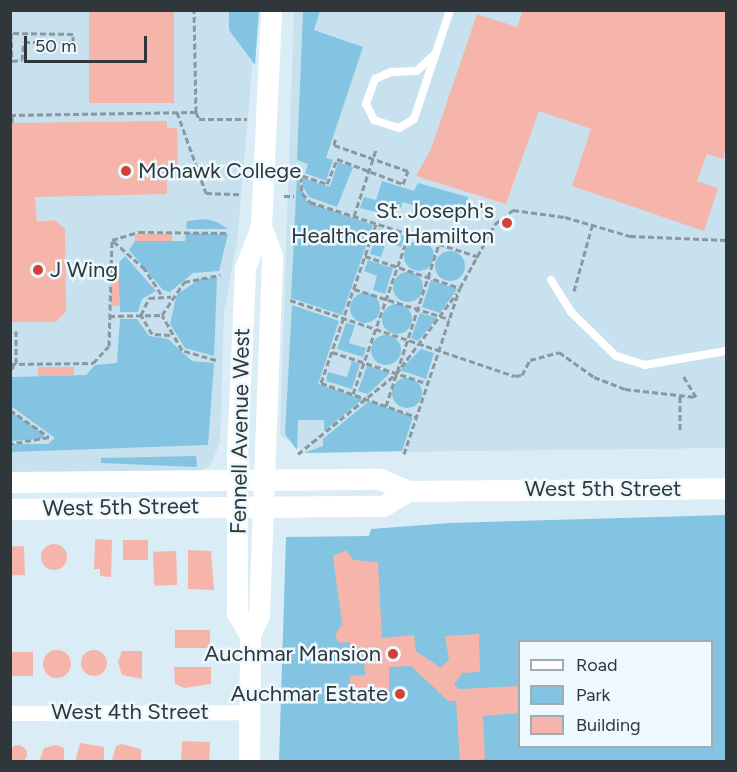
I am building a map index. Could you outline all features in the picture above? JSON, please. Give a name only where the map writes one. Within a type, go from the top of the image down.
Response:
[{"type":"main road","name":"Fennell Avenue West","points":[[250,635],[237,613],[237,507],[245,268],[261,226],[271,10]]},
{"type":"main road","name":"Fennell Avenue West","points":[[249,762],[250,635],[259,615],[272,255],[261,226]]},
{"type":"main road","name":"West 5th Street","points":[[10,482],[380,479],[408,491],[726,488]]},
{"type":"main road","name":"West 5th Street","points":[[10,509],[383,506],[408,491]]},
{"type":"street","name":"West 4th Street","points":[[10,713],[250,712]]},
{"type":"lane","points":[[436,53],[417,71],[390,72],[375,79],[367,95],[374,120],[399,128],[414,119],[436,53],[450,10]]},
{"type":"lane","points":[[551,280],[571,312],[616,356],[645,365],[726,351]]},
{"type":"path","points":[[194,10],[196,112],[199,119],[266,120]]},
{"type":"path","points":[[11,33],[73,34],[73,42],[24,42],[22,60],[11,61],[11,33]]},
{"type":"path","points":[[177,112],[206,193],[239,194]]},
{"type":"path","points":[[12,123],[11,115],[196,112]]},
{"type":"path","points":[[294,173],[327,184],[337,159],[403,184],[408,171],[334,145],[336,137]]},
{"type":"path","points":[[354,216],[376,150]]},
{"type":"path","points":[[301,176],[302,193],[310,202],[479,257]]},
{"type":"path","points":[[284,196],[294,196]]},
{"type":"path","points":[[298,454],[369,400],[420,347],[479,257],[495,224],[513,210],[630,236],[726,240]]},
{"type":"path","points":[[376,224],[321,383],[418,417]]},
{"type":"path","points":[[574,291],[592,226]]},
{"type":"path","points":[[112,240],[139,232],[229,233]]},
{"type":"path","points":[[352,394],[409,234]]},
{"type":"path","points":[[112,240],[145,269],[161,294],[171,297]]},
{"type":"path","points":[[10,364],[93,363],[109,346],[112,240]]},
{"type":"path","points":[[386,406],[439,244]]},
{"type":"path","points":[[365,256],[460,288]]},
{"type":"path","points":[[216,360],[188,354],[170,335],[162,315],[171,297],[190,278],[220,275]]},
{"type":"path","points":[[404,454],[460,288]]},
{"type":"path","points":[[354,289],[450,320]]},
{"type":"path","points":[[161,294],[145,303],[141,315],[152,334],[170,335]]},
{"type":"path","points":[[290,300],[420,347],[515,376],[530,360],[559,352],[594,377],[625,389],[696,397],[683,375]]},
{"type":"path","points":[[109,316],[162,315]]},
{"type":"path","points":[[10,370],[16,364],[16,331]]},
{"type":"path","points":[[332,352],[429,384]]},
{"type":"path","points":[[680,396],[680,430]]},
{"type":"path","points":[[10,410],[49,437],[10,444]]},
{"type":"shaded area","name":"Mohawk College","points":[[11,11],[257,11],[237,243],[224,311],[220,443],[210,466],[195,474],[11,473]]},
{"type":"shaded area","name":"St. Joseph's Healthcare Hamilton","points":[[294,11],[726,11],[726,448],[306,453],[280,435]]},
{"type":"green space","points":[[229,11],[259,11],[255,65],[229,30]]},
{"type":"green space","points":[[303,11],[320,11],[314,30],[363,47],[326,158],[333,160],[326,181],[305,173],[308,164],[297,160]]},
{"type":"green space","points":[[338,162],[353,167],[337,207],[309,197],[302,185],[303,178],[330,187]]},
{"type":"green space","points":[[297,176],[307,202],[373,225],[342,315],[291,298]]},
{"type":"green space","points":[[382,181],[414,191],[418,183],[468,197],[461,221],[403,202],[400,209],[384,207],[380,213],[360,208],[364,197],[376,200]]},
{"type":"green space","points":[[206,219],[217,222],[228,229],[186,229],[187,221]]},
{"type":"green space","points":[[379,228],[405,236],[401,247],[386,242],[381,257],[370,254]]},
{"type":"green space","points":[[186,233],[228,234],[219,271],[193,273],[170,292],[163,290],[129,250],[135,241],[185,241]]},
{"type":"green space","points":[[419,241],[430,245],[434,256],[430,267],[419,271],[408,267],[404,256],[408,245]]},
{"type":"green space","points":[[450,251],[461,255],[465,266],[461,277],[450,281],[439,277],[435,266],[439,255]]},
{"type":"green space","points":[[125,256],[156,291],[142,299],[138,312],[120,312],[118,264]]},
{"type":"green space","points":[[368,260],[393,268],[385,294],[373,290],[377,276],[364,271]]},
{"type":"green space","points":[[408,272],[419,276],[423,287],[419,298],[408,302],[397,298],[393,287],[397,276]]},
{"type":"green space","points":[[202,278],[217,278],[214,356],[185,348],[170,324],[177,294]]},
{"type":"green space","points":[[431,280],[457,289],[440,313],[422,307]]},
{"type":"green space","points":[[365,293],[376,297],[380,308],[376,319],[365,323],[354,319],[350,308],[354,297]]},
{"type":"green space","points":[[397,304],[408,308],[412,319],[408,330],[397,334],[386,330],[382,319],[386,308]]},
{"type":"green space","points":[[292,305],[339,321],[318,384],[363,399],[324,431],[324,420],[298,420],[297,450],[285,434]]},
{"type":"green space","points":[[420,313],[437,318],[418,341],[411,338]]},
{"type":"green space","points":[[120,319],[137,319],[149,336],[168,339],[192,361],[214,363],[208,445],[11,452],[13,444],[48,444],[55,438],[11,406],[12,377],[86,375],[95,365],[117,363]]},
{"type":"green space","points":[[346,323],[355,325],[349,343],[366,348],[363,357],[337,349]]},
{"type":"green space","points":[[386,335],[397,339],[401,350],[397,361],[386,365],[375,361],[371,350],[375,339]]},
{"type":"green space","points":[[421,349],[434,353],[426,379],[400,370]]},
{"type":"green space","points":[[352,361],[360,364],[352,389],[326,381],[328,372],[347,377]]},
{"type":"green space","points":[[367,366],[390,373],[368,394],[358,391]]},
{"type":"green space","points":[[407,378],[418,382],[422,393],[418,404],[407,408],[396,404],[392,393],[396,382]]},
{"type":"green space","points":[[369,401],[413,417],[402,451],[304,453],[323,446],[323,439]]},
{"type":"green space","points":[[11,412],[43,433],[44,439],[11,441]]},
{"type":"green space","points":[[196,456],[197,467],[101,463],[101,458]]},
{"type":"green space","name":"Auchmar Estate","points":[[726,515],[726,761],[279,762],[286,537],[369,536],[371,529],[450,523]]},
{"type":"building","points":[[89,10],[174,10],[174,103],[89,103]]},
{"type":"building","points":[[523,10],[726,10],[726,148],[723,159],[707,154],[697,181],[718,188],[704,231],[572,186],[591,129],[539,111],[506,204],[416,176],[431,149],[477,14],[517,27]]},
{"type":"building","points":[[167,121],[167,128],[177,128],[178,170],[167,171],[167,194],[35,197],[37,222],[55,220],[65,229],[66,311],[56,322],[10,322],[10,123]]},
{"type":"building","points":[[135,234],[172,234],[172,241],[135,241]]},
{"type":"building","points":[[111,268],[119,268],[119,306],[111,306]]},
{"type":"building","points":[[38,367],[74,367],[74,376],[38,376]]},
{"type":"building","points":[[95,539],[112,540],[111,577],[100,576],[100,569],[94,569]]},
{"type":"building","points":[[123,540],[148,540],[148,560],[123,560]]},
{"type":"building","points":[[54,544],[63,548],[67,557],[63,566],[54,570],[45,566],[41,557],[45,548]]},
{"type":"building","points":[[10,546],[24,546],[25,575],[11,575]]},
{"type":"building","points":[[188,550],[211,551],[214,590],[188,589]]},
{"type":"building","name":"Auchmar Mansion","points":[[346,550],[353,560],[378,562],[382,638],[414,635],[416,651],[441,668],[449,659],[445,636],[479,634],[480,672],[462,673],[454,684],[459,689],[518,686],[518,713],[483,716],[485,759],[460,762],[456,701],[448,701],[411,666],[389,667],[389,692],[350,695],[350,676],[365,675],[364,662],[361,649],[351,650],[350,642],[339,643],[335,635],[342,624],[333,556]]},
{"type":"building","points":[[176,551],[177,585],[154,586],[153,552]]},
{"type":"building","points":[[175,630],[210,630],[210,648],[175,648]]},
{"type":"building","points":[[57,650],[67,654],[71,664],[67,674],[57,678],[47,674],[43,664],[47,654]]},
{"type":"building","points":[[94,650],[103,654],[107,663],[103,672],[94,676],[85,672],[81,663],[85,654]]},
{"type":"building","points":[[122,651],[142,651],[142,679],[122,675],[118,662]]},
{"type":"building","points":[[12,652],[33,652],[33,676],[12,676]]},
{"type":"building","points":[[174,667],[211,667],[211,684],[184,688],[175,684]]},
{"type":"building","points":[[182,741],[210,742],[209,761],[181,760]]},
{"type":"building","points":[[80,743],[104,747],[104,762],[75,762]]},
{"type":"building","points":[[122,744],[141,749],[141,762],[112,760],[116,746]]},
{"type":"building","points":[[18,745],[24,748],[27,754],[24,760],[18,763],[12,760],[9,754],[12,748]]},
{"type":"building","points":[[56,745],[64,748],[64,762],[39,762],[44,748]]},
{"type":"place","name":"Mohawk College","points":[[126,171]]},
{"type":"place","name":"St. Joseph's Healthcare Hamilton","points":[[507,223]]},
{"type":"place","name":"J Wing","points":[[38,270]]},
{"type":"place","name":"Auchmar Mansion","points":[[393,654]]},
{"type":"place","name":"Auchmar Estate","points":[[400,694]]}]
